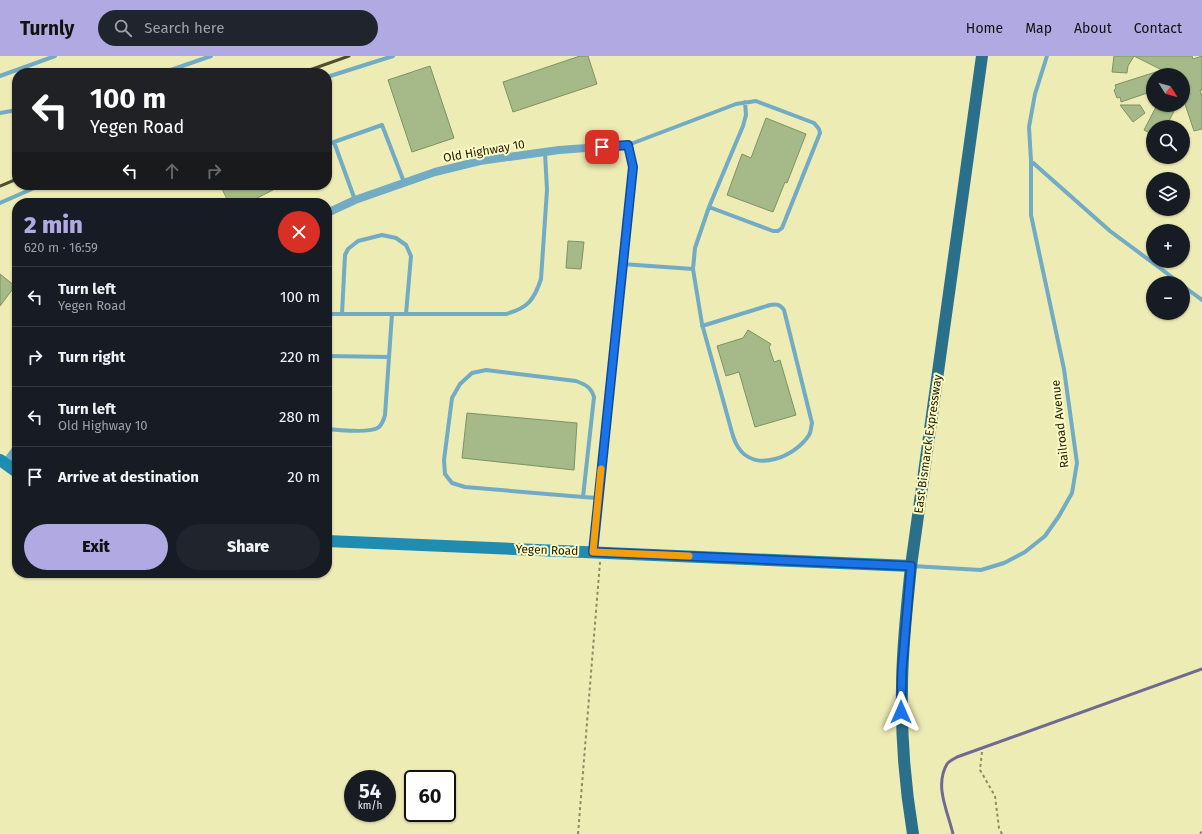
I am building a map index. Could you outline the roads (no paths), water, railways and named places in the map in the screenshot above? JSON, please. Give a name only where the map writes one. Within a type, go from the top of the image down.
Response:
[{"type":"main road","name":"East Bismarck Expressway","points":[[913,834],[903,752],[901,712],[902,670],[911,566],[982,56]]},
{"type":"street","name":"Old Highway 10","points":[[332,211],[355,200],[436,172],[480,161],[628,145]]},
{"type":"street","points":[[12,454],[2,465],[12,470]]},
{"type":"street","name":"Yegen Road","points":[[332,541],[911,566]]},
{"type":"lane","points":[[22,68],[55,56]]},
{"type":"lane","points":[[176,68],[211,56]]},
{"type":"lane","points":[[332,75],[393,56]]},
{"type":"lane","name":"Railroad Avenue","points":[[911,566],[981,570],[1004,563],[1025,552],[1045,536],[1059,516],[1072,493],[1077,463],[1064,369],[1031,215],[1031,161],[1029,127],[1035,94],[1047,56]]},
{"type":"lane","points":[[0,76],[12,72]]},
{"type":"lane","points":[[597,552],[598,498],[633,167],[628,145],[736,104],[746,102],[756,101],[814,123],[820,133],[785,223],[778,231],[773,231],[709,207]]},
{"type":"lane","points":[[702,326],[774,304],[782,307],[796,356],[812,423],[810,434],[802,445],[791,453],[770,460],[759,460],[746,455],[738,448],[733,436],[702,326],[693,269],[695,248],[709,207],[743,126],[746,115],[746,102]]},
{"type":"lane","points":[[0,114],[12,111]]},
{"type":"lane","points":[[355,200],[334,142],[382,125],[404,183]]},
{"type":"lane","points":[[332,314],[506,314],[519,310],[528,304],[536,292],[541,279],[547,190],[545,153]]},
{"type":"lane","points":[[1031,161],[1110,232],[1170,276]]},
{"type":"lane","points":[[0,203],[30,190]]},
{"type":"lane","points":[[342,314],[345,255],[348,249],[358,241],[382,235],[396,238],[406,245],[411,256],[406,314]]},
{"type":"lane","points":[[622,264],[693,269]]},
{"type":"lane","points":[[1190,291],[1202,300]]},
{"type":"lane","points":[[1198,297],[1202,292]]},
{"type":"lane","points":[[332,429],[372,430],[379,427],[385,415],[392,314]]},
{"type":"lane","points":[[332,356],[389,357]]},
{"type":"lane","points":[[583,497],[594,397],[591,390],[585,384],[576,381],[486,370],[472,373],[460,384],[452,398],[444,460],[445,474],[452,483],[465,487],[583,497],[598,498]]},
{"type":"waterway","points":[[953,834],[945,808],[942,790],[943,772],[950,761],[957,757],[1202,669]]},
{"type":"railway","points":[[315,68],[349,56]]},
{"type":"railway","points":[[0,186],[12,181]]}]
